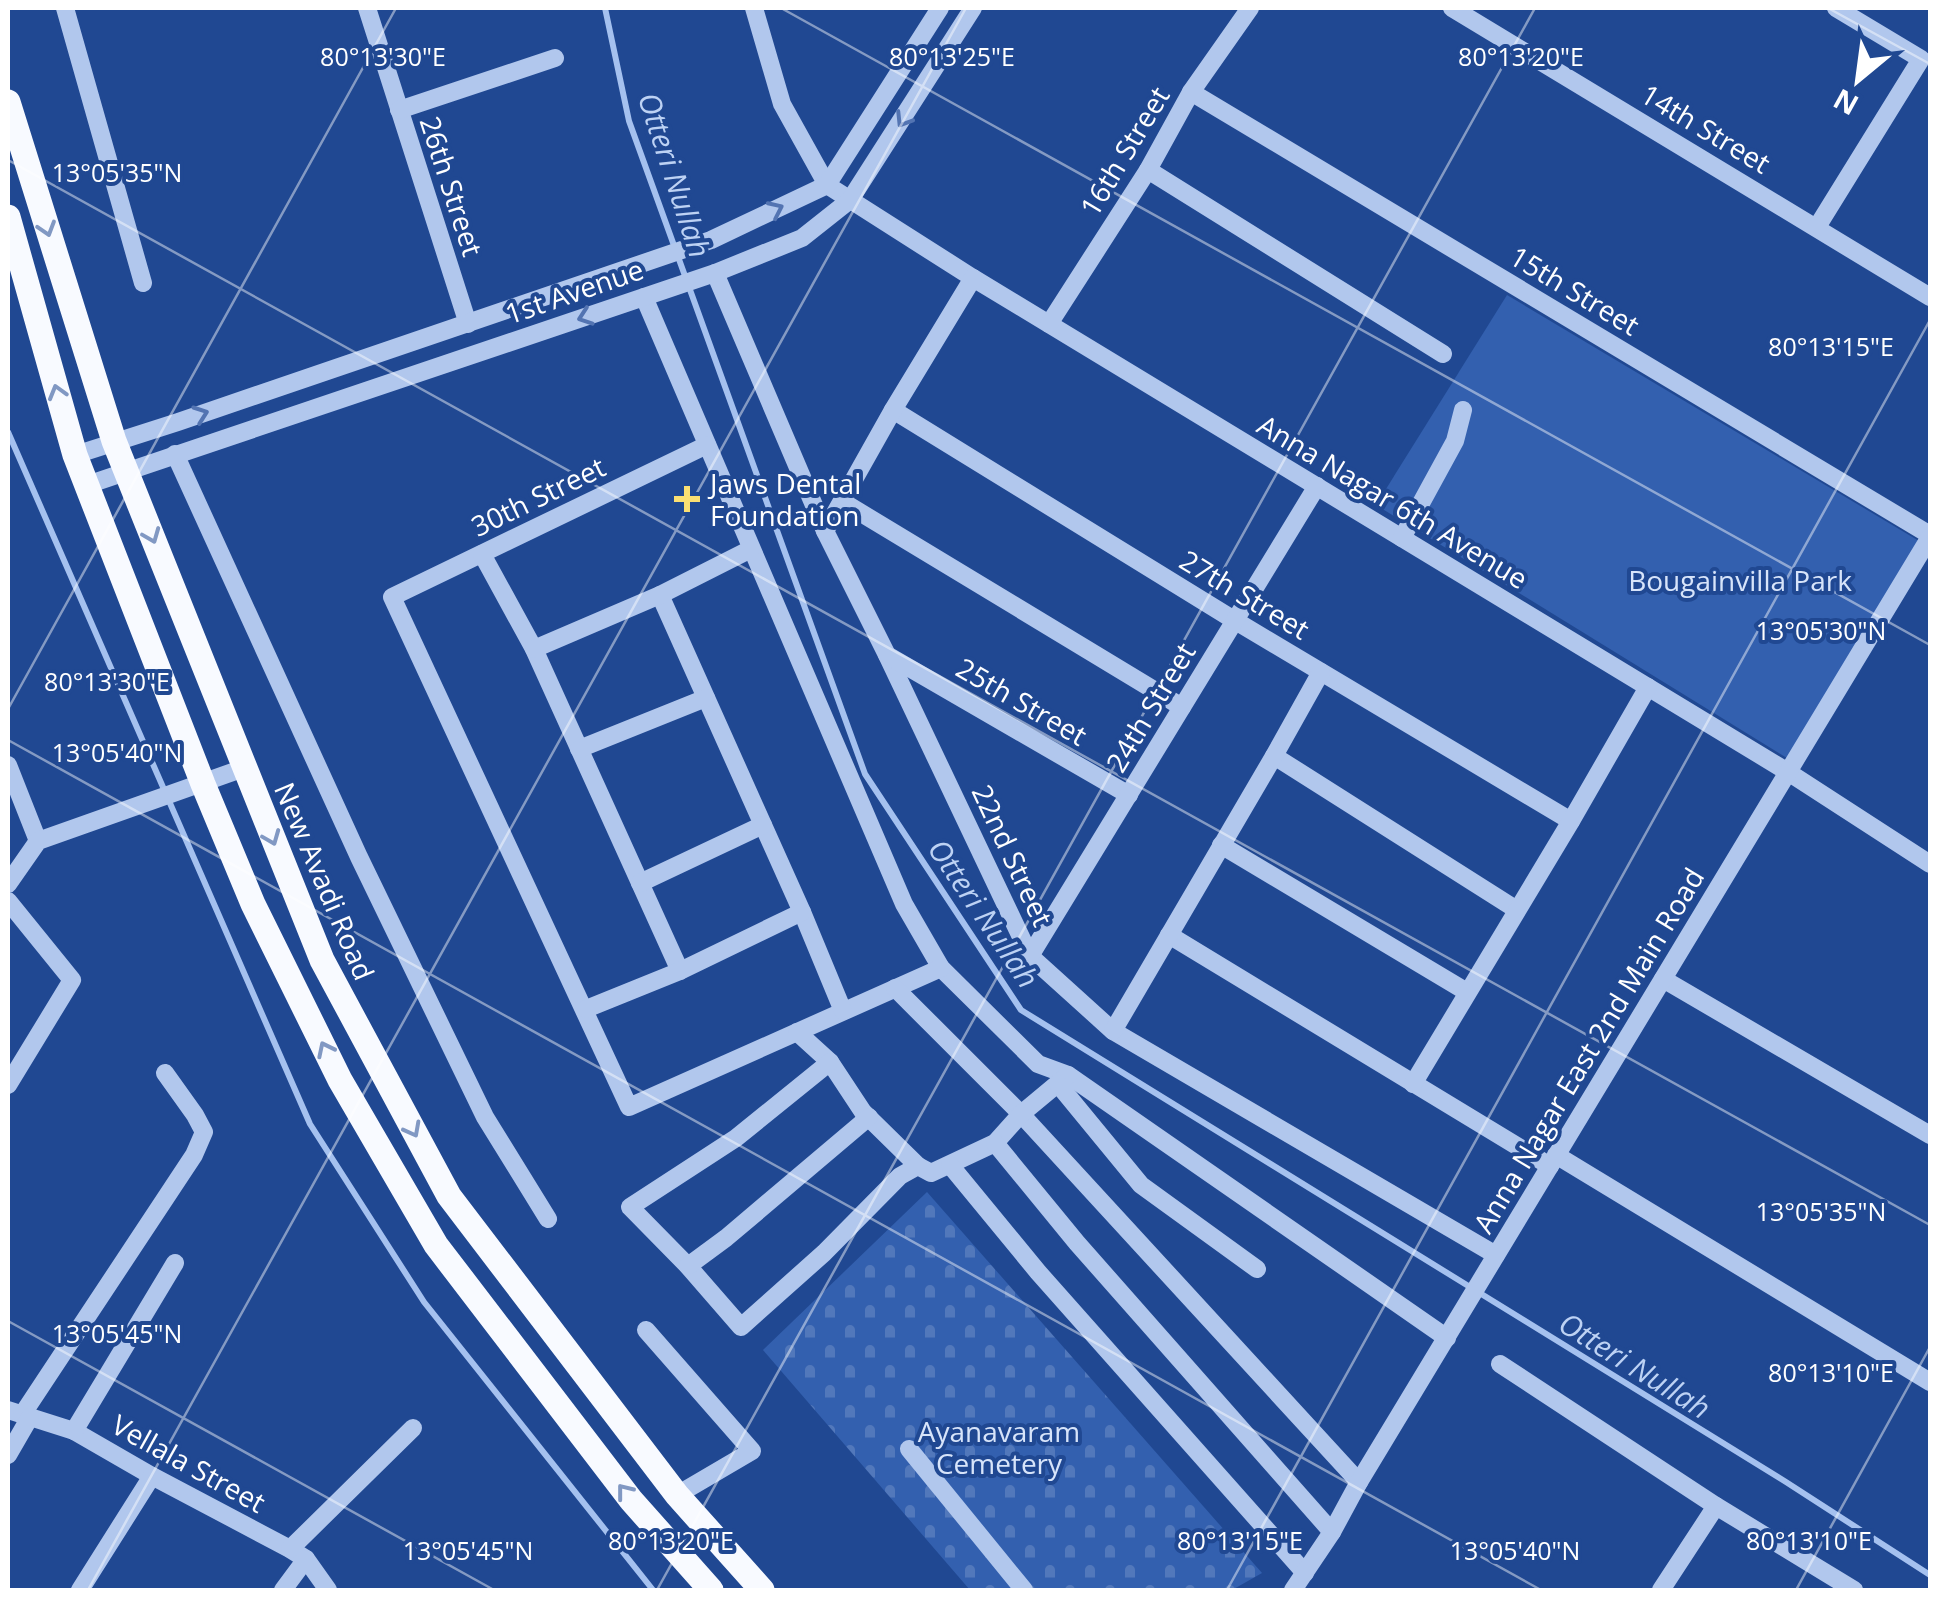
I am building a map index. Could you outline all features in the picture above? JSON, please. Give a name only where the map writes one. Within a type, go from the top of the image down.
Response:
[{"type":"main road","name":"New Avadi Road","points":[[8,102],[114,440],[322,960],[449,1196],[677,1495],[762,1590]]},
{"type":"main road","points":[[8,217],[75,454],[253,904],[340,1080],[436,1245],[631,1500],[711,1590]]},
{"type":"street","points":[[66,8],[144,283]]},
{"type":"street","name":"26th Street","points":[[367,8],[468,324]]},
{"type":"street","points":[[754,8],[782,104],[827,185],[940,8]]},
{"type":"street","name":"1st Avenue","points":[[87,485],[706,276],[802,238],[850,200],[973,8]]},
{"type":"street","name":"16th Street","points":[[1049,324],[1148,170],[1191,92],[1250,8]]},
{"type":"street","name":"14th Street","points":[[1452,8],[1930,297]]},
{"type":"street","points":[[1817,227],[1926,62],[1836,8]]},
{"type":"street","points":[[399,110],[555,58]]},
{"type":"street","name":"15th Street","points":[[1191,92],[1930,536]]},
{"type":"street","points":[[1148,170],[1443,354]]},
{"type":"street","name":"Anna Nagar 6th Avenue","points":[[827,185],[973,278],[1788,772],[1930,864]]},
{"type":"street","name":"1st Avenue","points":[[75,454],[666,256],[710,240],[827,185]]},
{"type":"street","name":"22nd Street","points":[[706,276],[824,531],[1030,956],[1114,1031],[1496,1255]]},
{"type":"street","points":[[824,531],[973,278]]},
{"type":"street","points":[[644,297],[904,904],[941,968],[1038,1064],[1447,1338]]},
{"type":"street","name":"27th Street","points":[[893,410],[1571,822]]},
{"type":"street","points":[[1402,538],[1455,441],[1463,410]]},
{"type":"street","name":"30th Street","points":[[586,1010],[392,598],[707,444]]},
{"type":"street","points":[[175,454],[359,857],[485,1118],[548,1219]]},
{"type":"street","name":"24th Street","points":[[1030,956],[1317,486]]},
{"type":"street","points":[[843,502],[1182,707]]},
{"type":"street","name":"Anna Nagar East 2nd Main Road","points":[[1293,1590],[1332,1532],[1788,772],[1923,568],[1930,536]]},
{"type":"street","points":[[534,649],[660,595],[752,549]]},
{"type":"street","points":[[482,554],[534,649],[680,972]]},
{"type":"street","points":[[660,595],[843,1011]]},
{"type":"street","name":"25th Street","points":[[887,655],[1129,794]]},
{"type":"street","points":[[1114,1031],[1321,672]]},
{"type":"street","points":[[1413,1084],[1648,687]]},
{"type":"street","points":[[579,749],[706,698]]},
{"type":"street","points":[[1274,756],[1517,910]]},
{"type":"street","points":[[8,765],[38,841]]},
{"type":"street","points":[[8,884],[38,841],[244,768]]},
{"type":"street","points":[[640,883],[764,826]]},
{"type":"street","points":[[1221,845],[1467,992]]},
{"type":"street","points":[[8,901],[72,980],[8,1085]]},
{"type":"street","points":[[802,912],[680,972],[586,1010],[629,1106],[941,968]]},
{"type":"street","points":[[1169,935],[1413,1084],[1553,1161],[1930,1382]]},
{"type":"street","points":[[1664,978],[1930,1135]]},
{"type":"street","points":[[896,988],[1021,1114],[1359,1482]]},
{"type":"street","points":[[797,1032],[830,1062],[869,1117],[930,1173],[995,1142],[1021,1114],[1063,1080]]},
{"type":"street","points":[[830,1062],[736,1138],[630,1207],[741,1328],[900,1176],[918,1166]]},
{"type":"street","points":[[8,1455],[20,1414],[194,1155],[204,1132],[165,1073]]},
{"type":"street","points":[[1063,1080],[1141,1185],[1257,1269]]},
{"type":"street","points":[[688,1266],[869,1117]]},
{"type":"street","points":[[995,1142],[1077,1243],[1332,1532]]},
{"type":"street","points":[[950,1165],[1038,1272],[1304,1573]]},
{"type":"street","points":[[74,1431],[175,1262]]},
{"type":"street","points":[[646,1330],[752,1451],[677,1495]]},
{"type":"street","points":[[1500,1364],[1716,1506],[1854,1590]]},
{"type":"street","name":"Vellala Street","points":[[20,1414],[74,1431],[298,1554],[328,1590]]},
{"type":"street","points":[[283,1590],[298,1554],[413,1428]]},
{"type":"street","points":[[908,1448],[1024,1590]]},
{"type":"street","points":[[80,1590],[152,1476]]},
{"type":"street","points":[[1661,1590],[1716,1506]]},
{"type":"green space","name":"Bougainvilla Park","points":[[1507,295],[1919,541],[1787,758],[1376,505]]},
{"type":"green space","name":"Ayanavaram Cemetery","points":[[927,1192],[1262,1573],[1232,1590],[970,1590],[763,1350]]},
{"type":"waterway","name":"Otteri Nullah","points":[[605,8],[629,121],[865,774],[1021,1010],[1930,1575]]},
{"type":"waterway","points":[[8,432],[310,1124],[424,1302],[653,1590]]},
{"type":"place","name":"Jaws Dental Foundation","points":[[687,499]]}]
